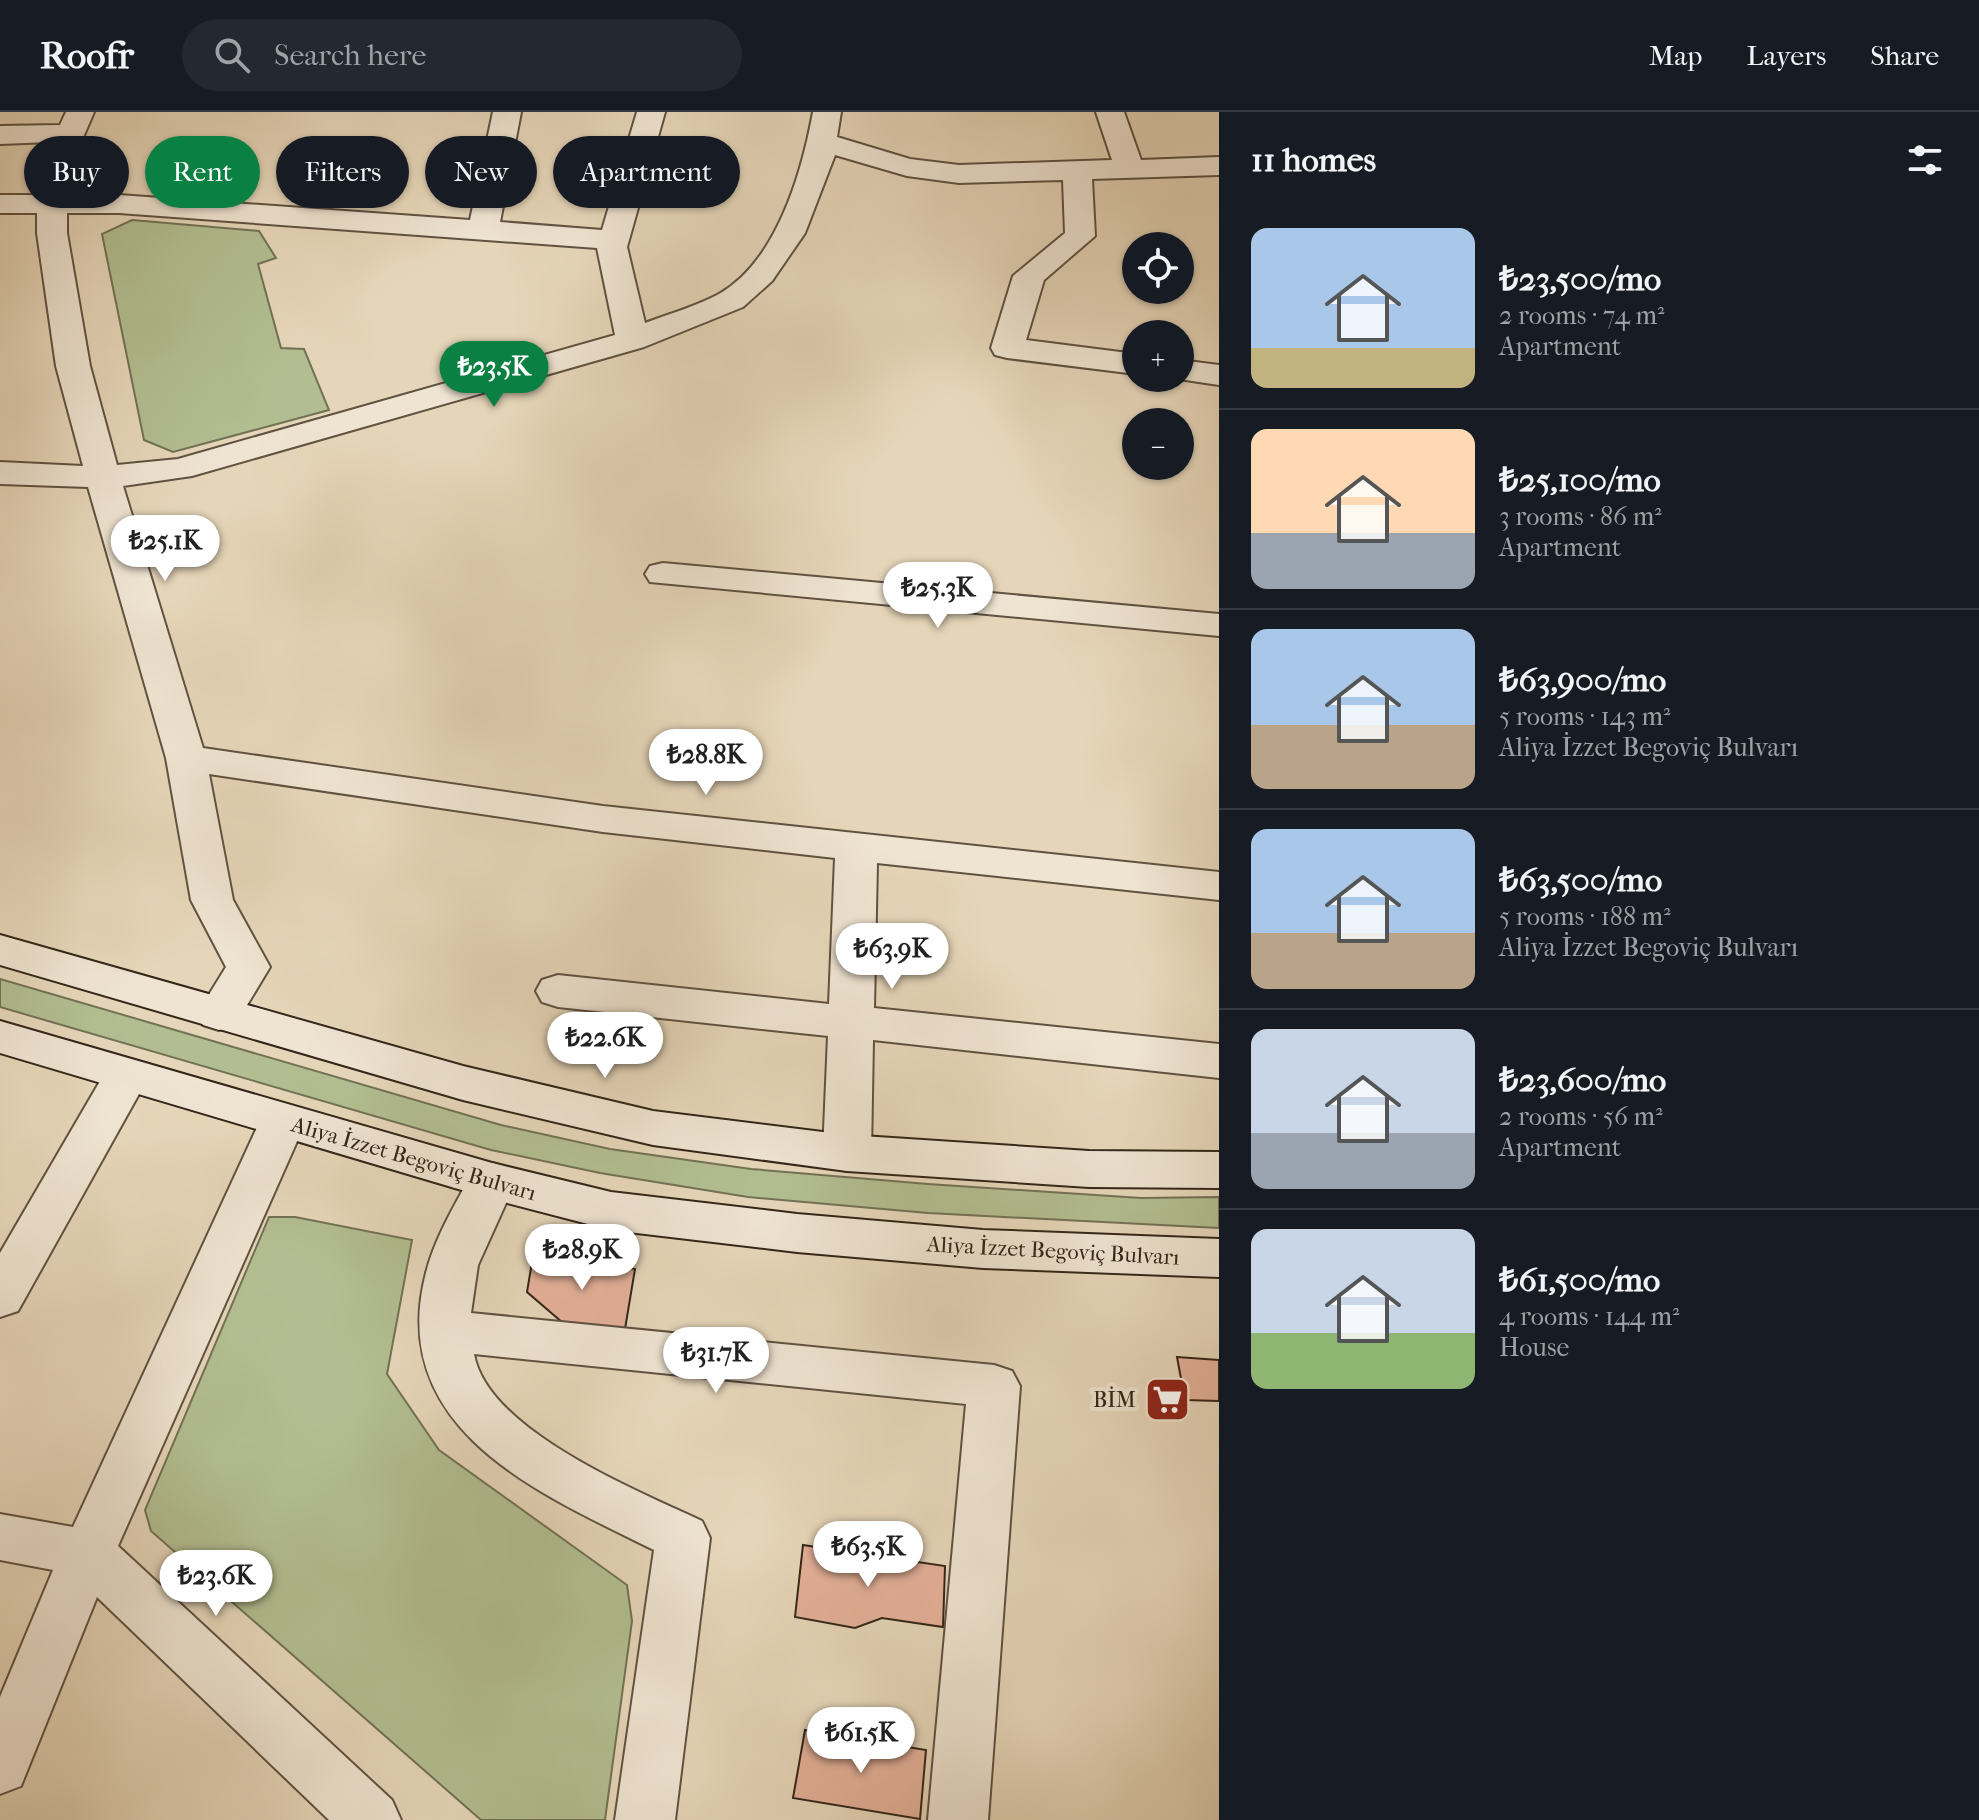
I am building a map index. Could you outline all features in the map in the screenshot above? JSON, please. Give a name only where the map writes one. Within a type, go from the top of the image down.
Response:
[{"type":"street","points":[[483,229],[507,112]]},
{"type":"street","points":[[632,340],[612,247],[651,112]]},
{"type":"street","points":[[1110,112],[1130,169]]},
{"type":"street","points":[[0,135],[75,122]]},
{"type":"street","points":[[0,473],[104,477],[180,469],[632,340],[732,300],[761,274],[790,233],[819,161],[825,127],[907,167],[959,174],[1219,166]]},
{"type":"street","points":[[1077,171],[1080,236],[1029,276],[1007,348],[1122,362]]},
{"type":"street","points":[[0,204],[24,205]]},
{"type":"street","points":[[129,205],[614,240]]},
{"type":"street","points":[[52,208],[52,233],[73,366],[186,758],[212,900],[248,967],[219,1014]]},
{"type":"street","points":[[1194,371],[1218,372]]},
{"type":"street","points":[[663,574],[1219,625]]},
{"type":"street","points":[[186,758],[603,819],[1219,886]]},
{"type":"street","points":[[847,1153],[856,847]]},
{"type":"street","points":[[0,950],[463,1083],[653,1128],[847,1153],[1089,1169],[1219,1170]]},
{"type":"street","points":[[558,991],[1219,1061]]},
{"type":"street","name":"Aliya İzzet Begoviç Bulvarı","points":[[0,1037],[492,1181],[611,1211],[797,1233],[983,1249],[1219,1258]]},
{"type":"street","points":[[0,1297],[126,1076]]},
{"type":"street","points":[[0,1767],[88,1553],[283,1121]]},
{"type":"street","points":[[492,1181],[451,1275],[446,1331],[455,1379],[485,1421],[562,1477],[683,1538],[645,1820]]},
{"type":"street","points":[[446,1331],[994,1386],[958,1820]]},
{"type":"street","points":[[0,1537],[88,1553],[371,1820]]},
{"type":"green space","points":[[132,220],[259,231],[276,258],[258,264],[281,348],[304,349],[329,410],[173,452],[144,440],[102,234]]},
{"type":"green space","points":[[0,979],[501,1125],[610,1149],[751,1169],[928,1184],[1141,1198],[1219,1197],[1219,1228],[928,1213],[748,1197],[600,1173],[491,1150],[0,1007]]},
{"type":"green space","points":[[269,1217],[295,1217],[412,1240],[387,1374],[439,1450],[627,1585],[632,1621],[605,1820],[481,1820],[151,1531],[145,1510]]},
{"type":"building","points":[[533,1256],[635,1269],[625,1329],[570,1329],[527,1292]]},
{"type":"building","points":[[1177,1357],[1219,1360],[1219,1401],[1185,1400]]},
{"type":"building","points":[[803,1545],[945,1566],[943,1627],[882,1618],[855,1628],[795,1617]]},
{"type":"building","points":[[805,1730],[926,1750],[920,1819],[793,1798]]},
{"type":"place","name":"BİM","points":[[1167,1399]]}]
